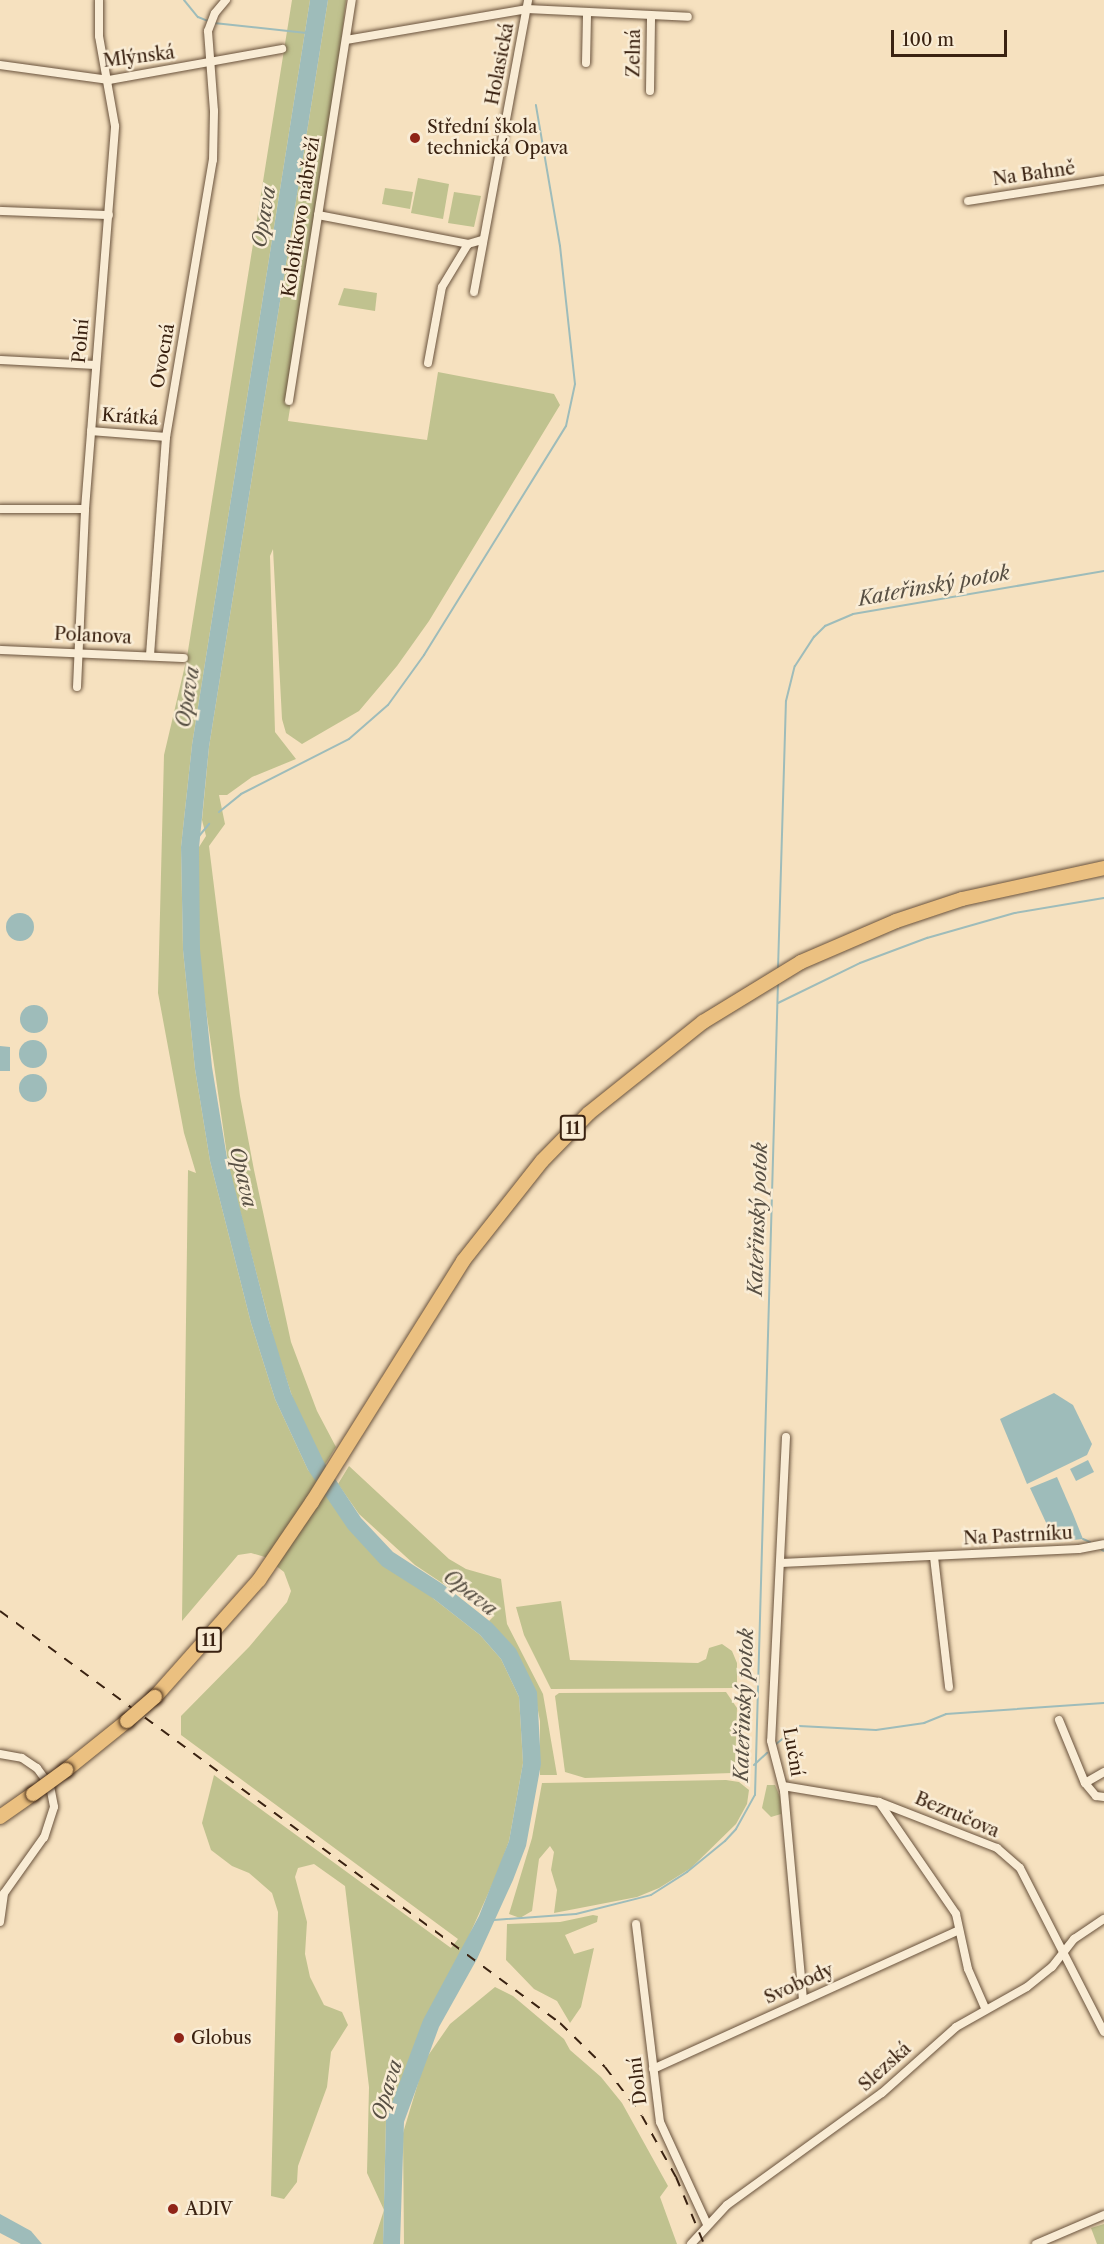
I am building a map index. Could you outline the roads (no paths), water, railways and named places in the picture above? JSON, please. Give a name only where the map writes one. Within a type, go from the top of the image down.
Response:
[{"type":"main road","name":"11","points":[[0,1817],[66,1770],[155,1697],[259,1580],[440,1298],[499,1213],[589,1113],[663,1050],[744,995],[801,962],[867,933],[962,899],[1104,868]]},
{"type":"street","name":"Polní","points":[[77,687],[85,509],[115,126],[109,80],[99,36],[99,0]]},
{"type":"street","name":"Ovocná","points":[[150,656],[166,436],[213,160],[214,111],[208,63],[208,31],[214,13],[226,0]]},
{"type":"street","name":"Kolofíkovo nábřeží","points":[[289,401],[352,0]]},
{"type":"street","points":[[346,39],[527,5]]},
{"type":"street","name":"Zelná","points":[[527,5],[587,14],[688,17]]},
{"type":"street","name":"Holasická","points":[[474,292],[527,5]]},
{"type":"street","points":[[586,63],[587,14]]},
{"type":"street","name":"Zelná","points":[[650,91],[651,16]]},
{"type":"street","name":"Mlýnská","points":[[0,65],[109,80],[282,49]]},
{"type":"street","name":"Na Bahně","points":[[968,201],[1104,180]]},
{"type":"street","points":[[0,211],[109,215]]},
{"type":"street","points":[[318,215],[468,244],[482,240]]},
{"type":"street","points":[[428,363],[442,287],[468,244]]},
{"type":"street","points":[[0,360],[96,365]]},
{"type":"street","name":"Krátká","points":[[91,431],[166,436]]},
{"type":"street","points":[[0,509],[85,509]]},
{"type":"street","name":"Polanova","points":[[0,650],[77,651],[184,658]]},
{"type":"street","name":"Luční","points":[[786,1437],[771,1741],[783,1786],[803,2000]]},
{"type":"street","name":"Na Pastrníku","points":[[781,1563],[1079,1549],[1104,1544]]},
{"type":"street","points":[[934,1557],[949,1687]]},
{"type":"street","points":[[1059,1720],[1085,1783],[1096,1796],[1104,1797]]},
{"type":"street","points":[[0,1754],[22,1758],[37,1768],[50,1786],[54,1807],[44,1837],[2,1896],[0,1922]]},
{"type":"street","points":[[1085,1783],[1104,1772]]},
{"type":"street","name":"Bezručova","points":[[783,1786],[879,1802],[997,1848],[1020,1868],[1104,2032]]},
{"type":"street","points":[[879,1802],[956,1914],[968,1969],[986,2008]]},
{"type":"street","name":"Slezská","points":[[691,2244],[707,2224],[728,2205],[882,2093],[940,2040],[986,2008],[1027,1987],[1064,1952],[1074,1939],[1104,1918]]},
{"type":"street","name":"Dolní","points":[[636,1924],[660,2122],[707,2224]]},
{"type":"street","name":"Svobody","points":[[653,2069],[959,1930]]},
{"type":"street","points":[[1036,2244],[1104,2215]]},
{"type":"water","points":[[310,0],[328,0],[209,747],[199,848],[200,949],[212,1067],[227,1158],[268,1318],[291,1393],[324,1462],[361,1518],[393,1552],[444,1585],[492,1623],[516,1649],[537,1692],[541,1764],[526,1846],[513,1880],[477,1959],[439,2027],[404,2122],[400,2244],[383,2244],[386,2119],[423,2020],[479,1916],[509,1841],[523,1763],[519,1697],[501,1659],[480,1635],[434,1599],[382,1566],[348,1529],[308,1470],[275,1399],[251,1323],[210,1161],[195,1069],[183,950],[181,847],[192,745]]},
{"type":"water","points":[[20,913],[30,917],[34,927],[30,937],[20,941],[10,937],[6,927],[10,917]]},
{"type":"water","points":[[34,1005],[44,1009],[48,1019],[44,1029],[34,1033],[24,1029],[20,1019],[24,1009]]},
{"type":"water","points":[[33,1040],[43,1044],[47,1054],[43,1064],[33,1068],[23,1064],[19,1054],[23,1044]]},
{"type":"water","points":[[0,1046],[10,1047],[10,1071],[0,1071]]},
{"type":"water","points":[[33,1074],[43,1078],[47,1088],[43,1098],[33,1102],[23,1098],[19,1088],[23,1078]]},
{"type":"water","points":[[1054,1393],[1073,1405],[1092,1444],[1087,1455],[1027,1484],[1000,1419]]},
{"type":"water","points":[[1088,1460],[1094,1472],[1076,1481],[1070,1469]]},
{"type":"water","points":[[1057,1477],[1083,1539],[1055,1542],[1030,1488]]},
{"type":"water","points":[[0,2214],[31,2231],[42,2244],[21,2244],[0,2233]]},
{"type":"waterway","points":[[184,0],[198,17],[208,21]]},
{"type":"waterway","points":[[214,23],[306,33]]},
{"type":"waterway","points":[[219,812],[241,794],[349,739],[388,705],[424,655],[566,426],[575,384],[560,246],[536,105]]},
{"type":"waterway","name":"Kateřinský potok","points":[[778,969],[786,701],[795,666],[814,637],[825,626],[853,614],[1104,571]]},
{"type":"waterway","points":[[199,836],[209,824]]},
{"type":"waterway","points":[[778,1003],[860,963],[927,938],[1015,913],[1104,898]]},
{"type":"waterway","name":"Kateřinský potok","points":[[494,1920],[576,1914],[651,1895],[687,1872],[725,1841],[736,1829],[755,1795],[778,983]]},
{"type":"waterway","points":[[1083,1539],[1090,1542]]},
{"type":"waterway","points":[[776,1744],[799,1726],[876,1730],[924,1723],[946,1714],[1104,1703]]},
{"type":"waterway","points":[[754,1765],[767,1753]]},
{"type":"railway","points":[[0,1611],[560,2023],[605,2067],[642,2116],[676,2177],[704,2244]]},
{"type":"place","name":"Střední škola technická Opava","points":[[415,138]]},
{"type":"place","name":"Globus","points":[[179,2038]]},
{"type":"place","name":"ADIV","points":[[173,2209]]},
{"type":"water label","name":"Opava","points":[[264,217]]},
{"type":"water label","name":"Opava","points":[[188,697]]},
{"type":"water label","name":"Opava","points":[[243,1177]]},
{"type":"water label","name":"Opava","points":[[470,1593]]},
{"type":"water label","name":"Opava","points":[[387,2090]]}]
